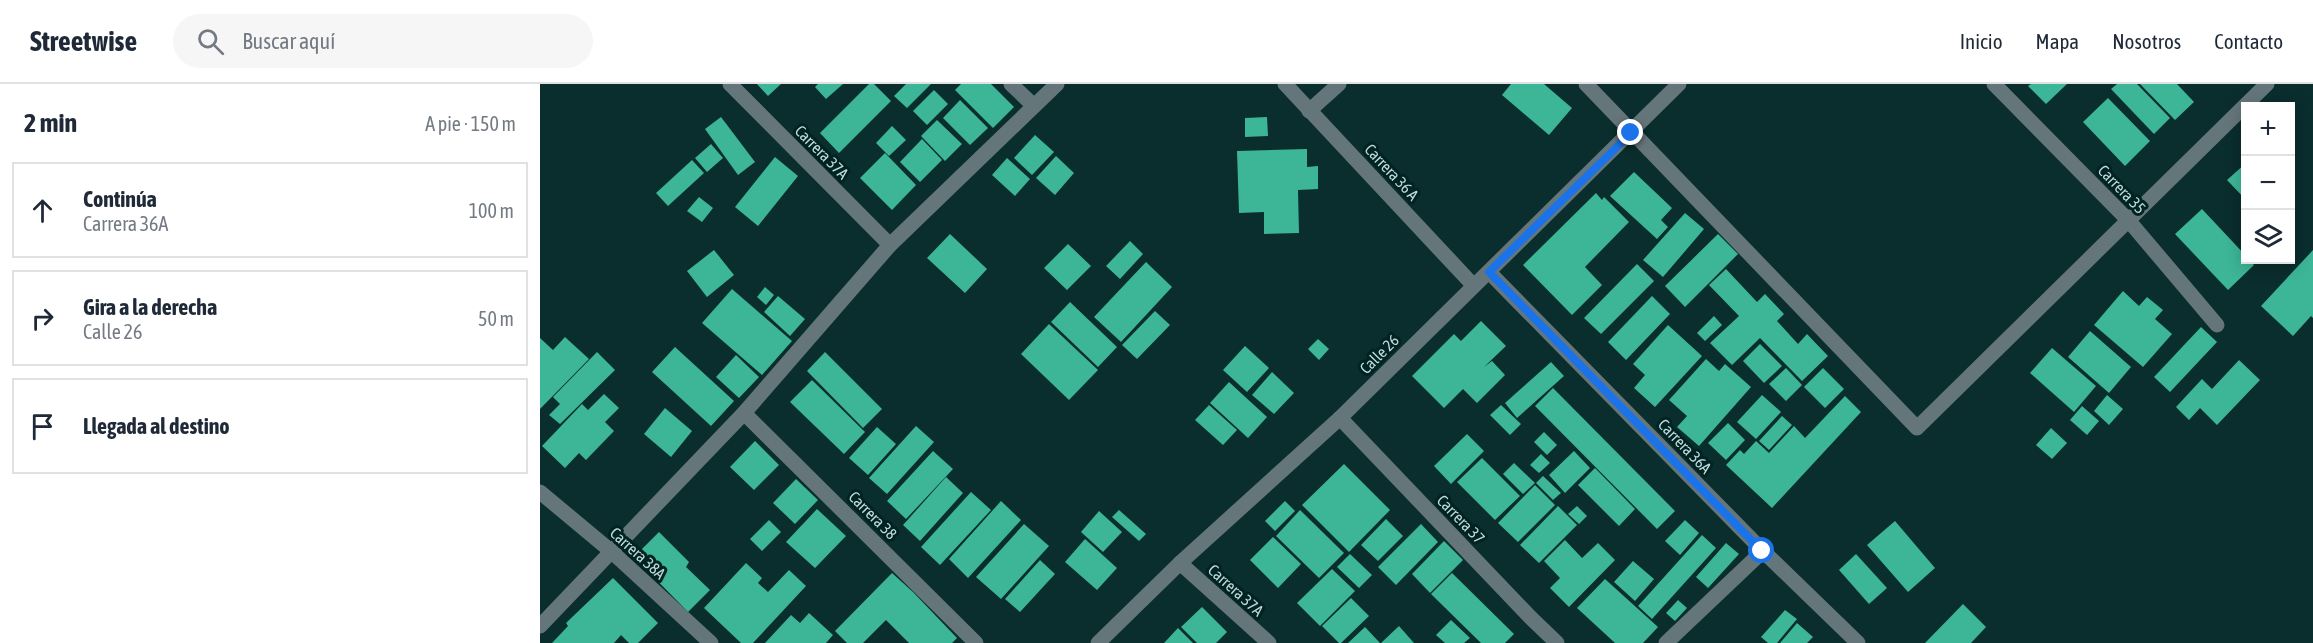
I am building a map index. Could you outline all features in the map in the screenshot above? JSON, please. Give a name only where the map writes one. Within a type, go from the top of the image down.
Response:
[{"type":"street","name":"Carrera 37A","points":[[730,84],[890,245]]},
{"type":"street","points":[[1011,84],[1034,106]]},
{"type":"street","points":[[540,626],[744,413],[890,245],[1057,84]]},
{"type":"street","name":"Carrera 36 A","points":[[1285,84],[1473,285]]},
{"type":"street","points":[[1309,111],[1339,84]]},
{"type":"street","points":[[1586,84],[1917,428],[2265,85]]},
{"type":"street","name":"Calle 26","points":[[1098,643],[1180,563],[1340,418],[1679,84]]},
{"type":"street","name":"Carrera 35","points":[[1994,84],[2128,221],[2217,325]]},
{"type":"street","name":"Carrera 36A","points":[[1489,272],[1762,551],[1858,643]]},
{"type":"street","name":"Carrera 38","points":[[744,413],[976,643]]},
{"type":"street","name":"Carrera 37","points":[[1340,418],[1557,643]]},
{"type":"street","name":"Carrera 38A","points":[[540,492],[612,552],[711,643]]},
{"type":"street","points":[[1666,643],[1762,551]]},
{"type":"street","name":"Carrera 37A","points":[[1180,563],[1269,643]]},
{"type":"building","points":[[757,84],[781,84],[768,96]]},
{"type":"building","points":[[818,84],[843,84],[826,99],[815,87]]},
{"type":"building","points":[[869,84],[874,84],[891,101],[839,153],[820,133]]},
{"type":"building","points":[[906,84],[931,84],[907,108],[894,96]]},
{"type":"building","points":[[961,84],[991,84],[1014,107],[993,128],[955,90]]},
{"type":"building","points":[[1511,84],[1544,84],[1572,108],[1549,135],[1502,95]]},
{"type":"building","points":[[2031,84],[2067,84],[2046,104],[2028,86]]},
{"type":"building","points":[[2117,84],[2137,84],[2170,118],[2154,134],[2111,89]]},
{"type":"building","points":[[2140,84],[2177,84],[2194,102],[2175,120]]},
{"type":"building","points":[[934,90],[948,104],[927,125],[913,111]]},
{"type":"building","points":[[2108,98],[2150,141],[2125,166],[2083,122]]},
{"type":"building","points":[[960,100],[988,128],[970,145],[943,118]]},
{"type":"building","points":[[721,117],[755,162],[738,175],[705,129]]},
{"type":"building","points":[[1267,117],[1268,136],[1245,137],[1245,118]]},
{"type":"building","points":[[937,120],[962,144],[945,161],[921,136]]},
{"type":"building","points":[[892,126],[906,140],[889,156],[876,143]]},
{"type":"building","points":[[1035,135],[1054,152],[1032,175],[1014,158]]},
{"type":"building","points":[[922,139],[942,160],[920,182],[900,162]]},
{"type":"building","points":[[711,144],[723,158],[707,172],[695,158]]},
{"type":"building","points":[[1307,149],[1307,167],[1318,166],[1318,189],[1298,190],[1299,233],[1264,234],[1264,212],[1239,213],[1237,151]]},
{"type":"building","points":[[885,153],[916,185],[892,210],[860,178]]},
{"type":"building","points":[[1056,156],[1074,173],[1055,195],[1036,178]]},
{"type":"building","points":[[775,157],[798,176],[758,226],[735,207]]},
{"type":"building","points":[[1007,158],[1030,179],[1015,196],[992,175]]},
{"type":"building","points":[[692,160],[704,173],[668,206],[656,193]]},
{"type":"building","points":[[2241,167],[2241,195],[2227,180]]},
{"type":"building","points":[[1634,172],[1672,208],[1661,220],[1668,227],[1657,239],[1610,196]]},
{"type":"building","points":[[1596,193],[1602,200],[1604,197],[1629,222],[1585,267],[1602,285],[1572,315],[1523,265]]},
{"type":"building","points":[[699,197],[713,208],[702,222],[687,211]]},
{"type":"building","points":[[2202,209],[2241,251],[2241,264],[2254,265],[2228,290],[2175,234]]},
{"type":"building","points":[[1685,213],[1704,229],[1663,277],[1643,260]]},
{"type":"building","points":[[950,234],[987,269],[965,293],[927,258]]},
{"type":"building","points":[[1718,234],[1738,254],[1685,307],[1665,286]]},
{"type":"building","points":[[1130,241],[1143,254],[1120,279],[1106,266]]},
{"type":"building","points":[[1068,244],[1091,266],[1067,290],[1044,268]]},
{"type":"building","points":[[714,250],[734,275],[707,297],[687,271]]},
{"type":"building","points":[[2313,250],[2313,318],[2311,316],[2293,336],[2261,306]]},
{"type":"building","points":[[1146,262],[1172,287],[1121,342],[1094,317]]},
{"type":"building","points":[[1637,264],[1654,281],[1601,334],[1584,318]]},
{"type":"building","points":[[1726,269],[1757,302],[1765,294],[1784,314],[1777,321],[1798,344],[1807,334],[1828,356],[1802,381],[1760,338],[1732,365],[1710,343],[1739,316],[1709,285]]},
{"type":"building","points":[[765,287],[774,295],[766,305],[757,297]]},
{"type":"building","points":[[732,289],[792,341],[762,375],[702,323]]},
{"type":"building","points":[[2123,291],[2139,306],[2147,297],[2163,310],[2155,319],[2172,334],[2143,367],[2094,325]]},
{"type":"building","points":[[778,296],[805,319],[790,336],[764,312]]},
{"type":"building","points":[[1652,296],[1670,314],[1626,360],[1608,342]]},
{"type":"building","points":[[1070,302],[1117,347],[1098,367],[1051,322]]},
{"type":"building","points":[[1155,311],[1170,325],[1137,359],[1122,345]]},
{"type":"building","points":[[1714,316],[1722,325],[1705,341],[1697,333]]},
{"type":"building","points":[[1481,321],[1506,346],[1484,367],[1492,361],[1505,375],[1477,403],[1463,389],[1444,408],[1412,376],[1454,334],[1461,341]]},
{"type":"building","points":[[1049,324],[1098,370],[1069,400],[1021,354]]},
{"type":"building","points":[[1668,325],[1702,356],[1655,407],[1634,388],[1645,375],[1633,364]]},
{"type":"building","points":[[2201,327],[2217,342],[2170,392],[2154,377]]},
{"type":"building","points":[[2090,331],[2131,367],[2109,393],[2068,357]]},
{"type":"building","points":[[565,337],[589,359],[540,409],[540,338],[553,350]]},
{"type":"building","points":[[1318,339],[1329,349],[1319,360],[1308,349]]},
{"type":"building","points":[[1760,344],[1782,366],[1764,383],[1743,361]]},
{"type":"building","points":[[1245,346],[1269,368],[1247,392],[1223,370]]},
{"type":"building","points":[[675,347],[734,401],[711,426],[652,372]]},
{"type":"building","points":[[2052,348],[2096,386],[2074,412],[2030,373]]},
{"type":"building","points":[[597,352],[615,370],[560,424],[549,415],[560,404],[553,397]]},
{"type":"building","points":[[825,352],[882,409],[863,428],[807,371]]},
{"type":"building","points":[[736,355],[759,377],[739,398],[716,377]]},
{"type":"building","points":[[1706,359],[1719,371],[1725,364],[1751,387],[1699,446],[1677,427],[1687,416],[1669,400]]},
{"type":"building","points":[[2239,360],[2260,380],[2217,425],[2200,408],[2189,420],[2176,407],[2202,379],[2212,389]]},
{"type":"building","points":[[1551,362],[1564,376],[1517,418],[1505,403]]},
{"type":"building","points":[[1786,368],[1802,385],[1786,401],[1769,384]]},
{"type":"building","points":[[1823,368],[1844,389],[1825,408],[1804,387]]},
{"type":"building","points":[[1272,372],[1294,393],[1274,414],[1252,395]]},
{"type":"building","points":[[812,380],[865,432],[844,454],[790,402]]},
{"type":"building","points":[[1229,382],[1267,417],[1248,438],[1210,403]]},
{"type":"building","points":[[1553,388],[1675,511],[1657,529],[1535,406]]},
{"type":"building","points":[[604,394],[619,408],[605,422],[614,431],[586,460],[579,453],[565,468],[542,446],[582,404],[588,410]]},
{"type":"building","points":[[1762,395],[1781,412],[1756,439],[1737,422]]},
{"type":"building","points":[[2107,395],[2123,409],[2109,425],[2094,411]]},
{"type":"building","points":[[1845,396],[1861,412],[1772,508],[1726,465],[1740,450],[1744,454],[1756,441],[1769,453],[1794,426],[1805,438]]},
{"type":"building","points":[[1209,405],[1237,430],[1223,445],[1195,420]]},
{"type":"building","points":[[1501,405],[1521,424],[1510,435],[1490,415]]},
{"type":"building","points":[[2082,406],[2099,421],[2087,435],[2070,420]]},
{"type":"building","points":[[665,408],[692,431],[671,457],[644,434]]},
{"type":"building","points":[[1782,416],[1792,425],[1769,450],[1759,441]]},
{"type":"building","points":[[1728,423],[1745,440],[1726,460],[1708,443]]},
{"type":"building","points":[[916,426],[934,442],[887,494],[869,478]]},
{"type":"building","points":[[877,427],[896,444],[868,475],[849,458]]},
{"type":"building","points":[[2051,428],[2067,443],[2052,459],[2036,445]]},
{"type":"building","points":[[1544,432],[1557,445],[1547,455],[1534,442]]},
{"type":"building","points":[[1467,434],[1484,451],[1451,484],[1434,466]]},
{"type":"building","points":[[755,441],[779,465],[754,490],[730,467]]},
{"type":"building","points":[[933,451],[953,469],[906,519],[887,501]]},
{"type":"building","points":[[1574,451],[1590,468],[1565,493],[1549,475]]},
{"type":"building","points":[[1541,454],[1550,463],[1539,473],[1530,465]]},
{"type":"building","points":[[1482,458],[1520,496],[1495,520],[1457,482]]},
{"type":"building","points":[[1514,463],[1535,483],[1523,494],[1503,474]]},
{"type":"building","points":[[1344,464],[1390,510],[1349,552],[1302,505]]},
{"type":"building","points":[[1595,468],[1635,509],[1619,526],[1578,485]]},
{"type":"building","points":[[1543,476],[1561,493],[1553,500],[1536,483]]},
{"type":"building","points":[[946,477],[963,493],[920,541],[903,525]]},
{"type":"building","points":[[796,479],[818,500],[795,524],[773,503]]},
{"type":"building","points":[[1535,485],[1555,505],[1518,542],[1498,523]]},
{"type":"building","points":[[971,492],[991,510],[940,565],[921,547]]},
{"type":"building","points":[[1001,501],[1021,520],[968,578],[949,559]]},
{"type":"building","points":[[1285,501],[1295,511],[1275,531],[1265,521]]},
{"type":"building","points":[[1558,506],[1577,525],[1539,563],[1520,545]]},
{"type":"building","points":[[1577,506],[1587,516],[1579,524],[1568,514]]},
{"type":"building","points":[[817,509],[846,536],[815,568],[786,542]]},
{"type":"building","points":[[1119,510],[1146,534],[1139,541],[1112,517]]},
{"type":"building","points":[[1300,510],[1344,553],[1319,578],[1276,536]]},
{"type":"building","points":[[1099,511],[1122,532],[1103,552],[1081,532]]},
{"type":"building","points":[[1386,519],[1403,536],[1378,561],[1361,545]]},
{"type":"building","points":[[769,520],[781,532],[762,551],[750,539]]},
{"type":"building","points":[[1685,520],[1699,533],[1680,555],[1665,541]]},
{"type":"building","points":[[1895,521],[1935,568],[1908,592],[1867,545]]},
{"type":"building","points":[[1024,524],[1049,546],[1001,599],[976,577]]},
{"type":"building","points":[[1421,524],[1438,542],[1396,585],[1378,567]]},
{"type":"building","points":[[659,532],[689,562],[686,567],[710,590],[688,612],[634,557]]},
{"type":"building","points":[[1702,535],[1716,548],[1652,619],[1638,606]]},
{"type":"building","points":[[1273,537],[1301,564],[1278,588],[1250,560]]},
{"type":"building","points":[[1085,539],[1117,568],[1097,590],[1065,562]]},
{"type":"building","points":[[1565,540],[1582,558],[1598,543],[1615,560],[1569,607],[1550,588],[1560,578],[1544,561]]},
{"type":"building","points":[[1444,541],[1463,560],[1430,593],[1412,574]]},
{"type":"building","points":[[1726,543],[1739,554],[1708,588],[1696,577]]},
{"type":"building","points":[[1350,554],[1372,575],[1359,588],[1337,567]]},
{"type":"building","points":[[1856,554],[1887,588],[1869,604],[1839,570]]},
{"type":"building","points":[[1040,560],[1055,574],[1020,612],[1005,599]]},
{"type":"building","points":[[1633,561],[1654,579],[1635,601],[1614,582]]},
{"type":"building","points":[[746,563],[762,578],[758,583],[768,592],[789,570],[806,586],[753,643],[741,643],[704,608]]},
{"type":"building","points":[[1332,569],[1355,591],[1320,626],[1297,603]]},
{"type":"building","points":[[892,573],[957,638],[952,643],[909,643],[886,620],[863,643],[847,643],[835,631]]},
{"type":"building","points":[[1452,573],[1514,634],[1505,643],[1481,643],[1431,594]]},
{"type":"building","points":[[613,578],[658,623],[638,643],[629,643],[621,635],[614,643],[552,643],[568,626],[566,623]]},
{"type":"building","points":[[1605,579],[1658,627],[1643,643],[1615,643],[1577,608]]},
{"type":"building","points":[[1351,598],[1369,616],[1339,643],[1322,626]]},
{"type":"building","points":[[1678,600],[1687,608],[1675,621],[1666,613]]},
{"type":"building","points":[[1963,604],[1986,627],[1971,643],[1925,643]]},
{"type":"building","points":[[1202,607],[1227,632],[1216,643],[1197,643],[1181,627]]},
{"type":"building","points":[[1785,610],[1797,619],[1777,643],[1768,643],[1761,637]]},
{"type":"building","points":[[809,613],[833,635],[826,643],[765,643],[791,615],[800,623]]},
{"type":"building","points":[[1451,620],[1470,638],[1464,643],[1445,643],[1436,635]]},
{"type":"building","points":[[1797,623],[1813,637],[1807,643],[1780,643]]},
{"type":"building","points":[[1399,626],[1414,643],[1381,643]]},
{"type":"building","points":[[1365,627],[1380,643],[1348,643]]},
{"type":"building","points":[[1178,628],[1193,643],[1164,643]]},
{"type":"route","points":[[1631,133],[1489,272],[1762,551]]}]
